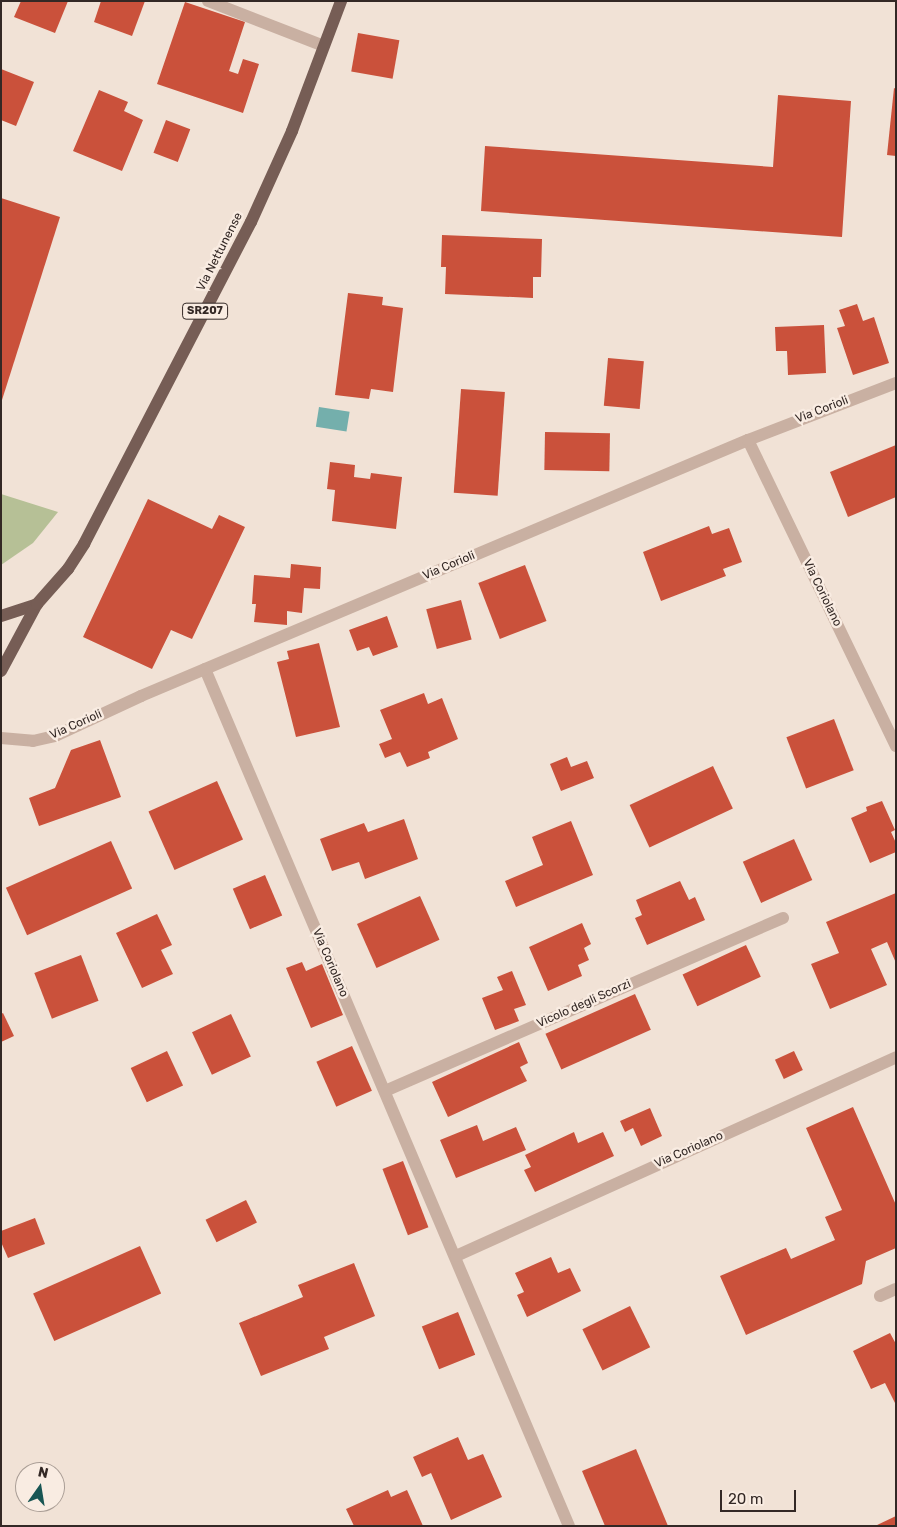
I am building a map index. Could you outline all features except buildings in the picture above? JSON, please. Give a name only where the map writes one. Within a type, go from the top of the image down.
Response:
[{"type":"main road","name":"Via Nettunense","points":[[1,671],[37,604],[68,570],[84,544],[251,222],[277,167],[341,1]]},
{"type":"main road","name":"Via Nettunense","points":[[1,616],[37,604]]},
{"type":"street","points":[[208,1],[324,46]]},
{"type":"street","name":"Via Corioli","points":[[1,738],[23,741],[47,739],[205,669],[748,440],[896,383]]},
{"type":"street","name":"Via Coriolano","points":[[748,440],[896,746]]},
{"type":"street","name":"Via Coriolano","points":[[205,669],[456,1256],[569,1526]]},
{"type":"street","name":"Vicolo degli Scorzi","points":[[385,1091],[783,918]]},
{"type":"street","name":"Via Coriolano","points":[[456,1256],[896,1057]]},
{"type":"street","points":[[880,1296],[896,1289]]},
{"type":"green space","points":[[1,494],[58,512],[33,543],[1,565]]},
{"type":"water","points":[[319,407],[350,412],[346,432],[316,427]]}]
